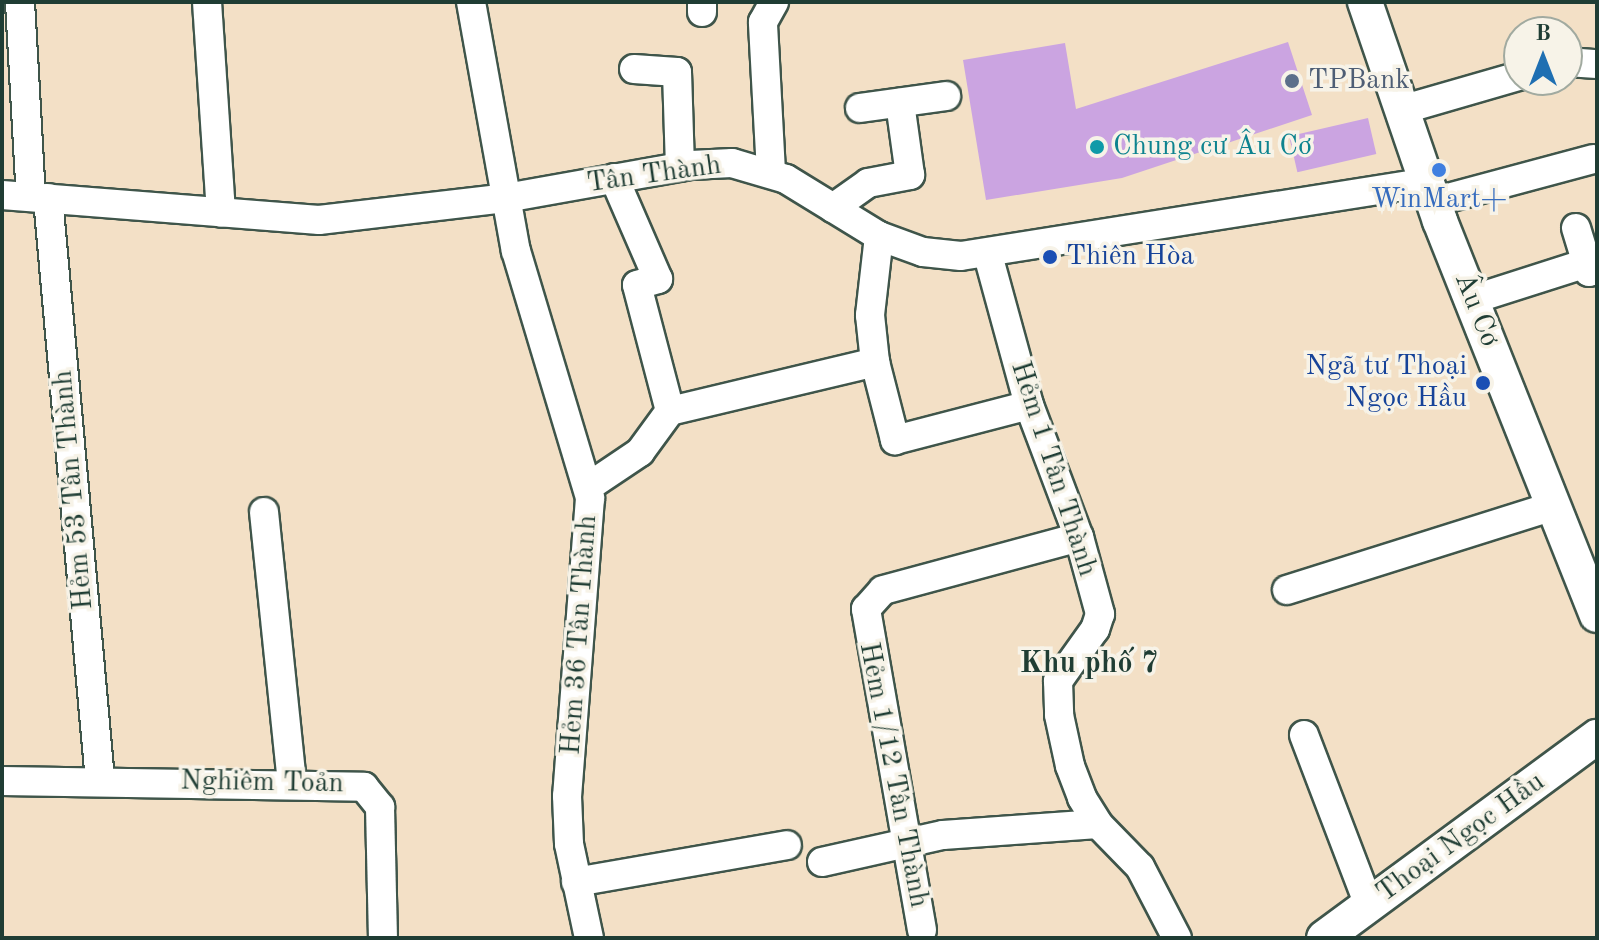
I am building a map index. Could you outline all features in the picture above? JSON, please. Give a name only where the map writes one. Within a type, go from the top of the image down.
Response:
[{"type":"main road","name":"Âu Cơ","points":[[1365,2],[1430,192],[1597,615]]},
{"type":"main road","name":"Thoại Ngọc Hầu","points":[[1324,938],[1597,737]]},
{"type":"street","name":"Hẻm 53 Tân Thành","points":[[20,2],[100,781]]},
{"type":"street","points":[[207,2],[221,213]]},
{"type":"street","name":"Hẻm 36 Tân Thành","points":[[471,2],[516,251],[588,487],[591,532],[567,796],[576,882],[589,938]]},
{"type":"street","points":[[771,172],[763,22],[774,2]]},
{"type":"street","points":[[634,69],[677,72],[680,167]]},
{"type":"street","points":[[1401,110],[1503,81]]},
{"type":"street","points":[[860,108],[946,96]]},
{"type":"street","points":[[833,208],[868,183],[910,175],[900,103]]},
{"type":"street","name":"Tân Thành","points":[[2,195],[329,220],[506,198],[680,167],[732,163],[771,172],[879,236],[943,255],[988,255],[1430,192],[1591,155]]},
{"type":"street","points":[[614,178],[658,279],[637,285],[670,411]]},
{"type":"street","points":[[1471,300],[1592,267],[1576,228]]},
{"type":"street","points":[[879,236],[870,315],[875,362],[895,440],[1029,405]]},
{"type":"street","name":"Hẻm 1 Tân Thành","points":[[988,255],[1029,405],[1079,537],[1099,622],[1061,672],[1057,701],[1070,766],[1098,824]]},
{"type":"street","points":[[588,487],[640,452],[670,411],[875,362]]},
{"type":"street","points":[[1287,590],[1554,506]]},
{"type":"street","points":[[264,512],[292,783]]},
{"type":"street","name":"Hẻm 1/12 Tân Thành","points":[[922,930],[865,624],[871,598],[883,590],[1079,537]]},
{"type":"street","points":[[1304,735],[1369,905]]},
{"type":"street","name":"Nghiêm Toản","points":[[2,781],[359,785],[376,796],[383,938]]},
{"type":"street","points":[[822,862],[904,842],[1098,824],[1140,867],[1177,938]]},
{"type":"street","points":[[576,882],[787,845]]},
{"type":"building","name":"Chung cư Âu Cơ","points":[[1288,42],[1312,115],[1122,178],[986,200],[963,60],[1065,43],[1076,109]]},
{"type":"building","points":[[1368,118],[1376,154],[1297,172],[1289,136]]},
{"type":"place","name":"TPBank","points":[[1292,81]]},
{"type":"place","name":"Chung cư Âu Cơ","points":[[1097,147]]},
{"type":"place","name":"WinMart+","points":[[1439,170]]},
{"type":"place","name":"Thiên Hòa","points":[[1050,257]]},
{"type":"place","name":"Ngã tư Thoại Ngọc Hầu","points":[[1483,383]]},
{"type":"district","name":"Khu phố 7","points":[[1089,664]]}]
